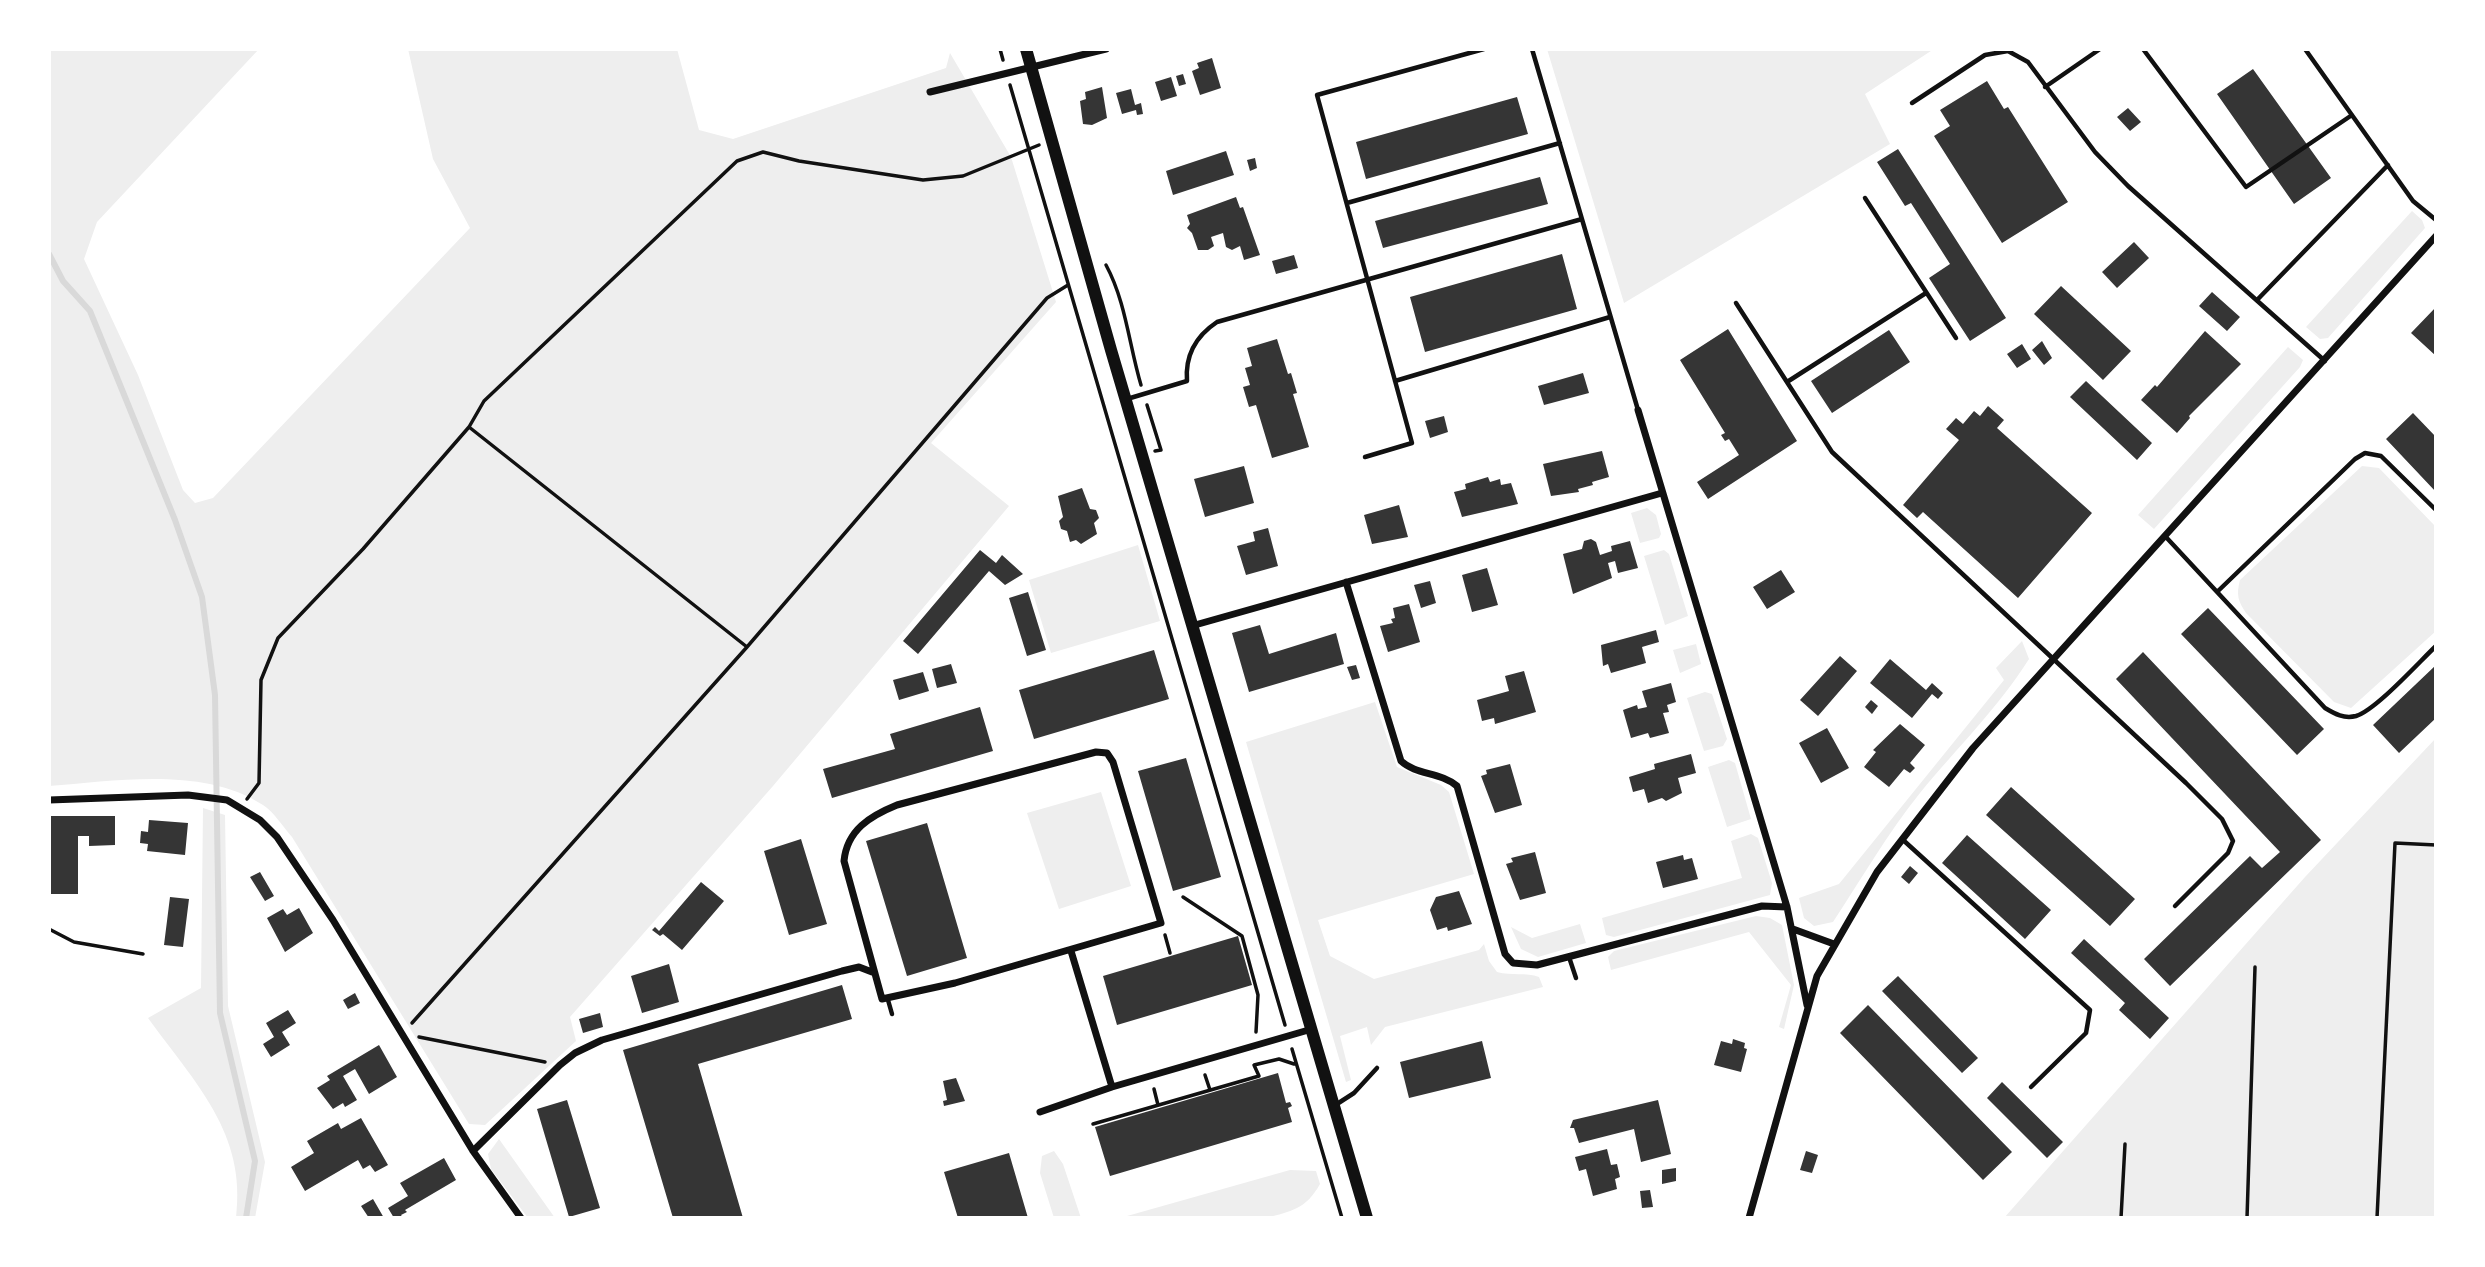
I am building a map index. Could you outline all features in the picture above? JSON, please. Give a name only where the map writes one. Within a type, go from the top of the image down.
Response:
[{"type":"main road","points":[[1026,49],[1367,1218]]},
{"type":"street","points":[[930,92],[1006,71],[1032,69],[1106,49]]},
{"type":"street","points":[[1749,1218],[1817,976],[1864,891],[1901,838],[1973,748],[2434,242]]},
{"type":"street","points":[[1638,410],[1787,907],[1808,1009]]},
{"type":"street","points":[[1195,625],[1662,493]]},
{"type":"street","points":[[1346,582],[1401,761],[1407,766],[1450,780],[1460,792],[1505,954],[1522,966],[1569,957],[1762,906],[1787,907]]},
{"type":"street","points":[[1101,751],[1107,753],[1113,762],[1161,923],[1071,951],[888,1000],[882,999],[844,862],[848,840],[868,818],[897,804],[1101,751]]},
{"type":"street","points":[[49,800],[188,794],[227,800],[242,806],[277,837],[403,1034],[473,1151],[521,1218]]},
{"type":"street","points":[[1793,929],[1834,944]]},
{"type":"street","points":[[1071,951],[1112,1087]]},
{"type":"street","points":[[473,1151],[575,1053],[623,1033],[842,971],[859,967],[873,972]]},
{"type":"street","points":[[1040,1112],[1112,1087],[1313,1029]]},
{"type":"lane","points":[[1365,457],[1412,443],[1317,95],[1484,49]]},
{"type":"lane","points":[[1532,49],[1638,410]]},
{"type":"lane","points":[[2045,87],[2100,49]]},
{"type":"lane","points":[[2143,49],[2246,187],[2352,115]]},
{"type":"lane","points":[[2305,49],[2413,201],[2436,220]]},
{"type":"lane","points":[[1912,103],[1985,55],[2008,51],[2028,62],[2095,152],[2128,187],[2258,299],[2325,361]]},
{"type":"lane","points":[[1347,203],[1560,143]]},
{"type":"lane","points":[[2258,299],[2388,165]]},
{"type":"lane","points":[[1865,198],[1956,338]]},
{"type":"lane","points":[[1126,399],[1187,381],[1185,367],[1189,352],[1206,329],[1217,322],[1582,219]]},
{"type":"lane","points":[[1787,382],[1926,293]]},
{"type":"lane","points":[[1736,303],[1832,452],[2222,819],[2232,834],[2228,853],[2175,906]]},
{"type":"lane","points":[[1395,381],[1610,317]]},
{"type":"lane","points":[[2217,592],[2355,458],[2365,453],[2381,456],[2436,510]]},
{"type":"lane","points":[[2165,536],[2325,708],[2335,715],[2355,716],[2370,708],[2436,646]]},
{"type":"lane","points":[[1901,838],[2090,1010],[2086,1033],[2031,1087]]},
{"type":"lane","points":[[1569,957],[1576,978]]},
{"type":"lane","points":[[888,1000],[892,1014]]},
{"type":"lane","points":[[1334,1105],[1347,1100],[1377,1068]]},
{"type":"path","points":[[1000,49],[1342,1218]]},
{"type":"path","points":[[242,806],[259,783],[261,680],[278,638],[363,550],[469,427],[484,401],[737,161],[763,152],[799,161],[923,180],[963,176],[1051,141]]},
{"type":"path","points":[[403,1034],[747,647],[1047,298],[1068,285]]},
{"type":"path","points":[[469,427],[747,647]]},
{"type":"path","points":[[2377,1218],[2395,843],[2436,845]]},
{"type":"path","points":[[1183,897],[1242,936],[1258,995],[1255,1045]]},
{"type":"path","points":[[49,929],[74,942],[144,954]]},
{"type":"path","points":[[2247,1218],[2255,967]]},
{"type":"path","points":[[403,1034],[560,1065]]},
{"type":"path","points":[[1093,1124],[1259,1076],[1254,1065],[1279,1059],[1296,1065]]},
{"type":"path","points":[[2121,1218],[2125,1144]]},
{"type":"shaded area","points":[[49,49],[259,49],[97,222],[84,259],[138,375],[183,490],[195,503],[213,498],[470,228],[433,159],[408,49],[677,49],[699,130],[733,139],[946,68],[950,53],[1011,157],[1056,302],[931,443],[1009,506],[773,786],[570,1017],[576,1041],[485,1125],[469,1124],[292,837],[267,808],[239,793],[214,785],[187,781],[130,780],[49,786]]},
{"type":"shaded area","points":[[1547,49],[1934,49],[1865,94],[1890,144],[1624,303]]},
{"type":"shaded area","points":[[2412,211],[2422,220],[2425,228],[2328,338],[2320,339],[2306,327]]},
{"type":"shaded area","points":[[2288,347],[2303,360],[2300,367],[2154,529],[2138,515]]},
{"type":"shaded area","points":[[2362,466],[2379,468],[2436,527],[2436,631],[2351,708],[2334,702],[2246,613],[2238,590],[2240,580]]},
{"type":"shaded area","points":[[1647,508],[1656,515],[1661,534],[1659,538],[1640,543],[1631,513]]},
{"type":"shaded area","points":[[1138,545],[1160,621],[1051,653],[1029,580]]},
{"type":"shaded area","points":[[1664,550],[1669,554],[1688,616],[1665,625],[1644,556]]},
{"type":"shaded area","points":[[2022,641],[2029,659],[2017,677],[1908,809],[1833,922],[1814,926],[1804,918],[1799,898],[1839,884],[2004,680],[1996,668]]},
{"type":"shaded area","points":[[1696,644],[1701,664],[1680,673],[1673,650]]},
{"type":"shaded area","points":[[1705,692],[1712,694],[1727,739],[1723,746],[1704,751],[1687,698]]},
{"type":"shaded area","points":[[1375,702],[1397,767],[1441,785],[1449,792],[1474,874],[1318,920],[1330,956],[1374,979],[1479,950],[1484,944],[1489,961],[1497,972],[1539,977],[1543,987],[1385,1027],[1371,1045],[1367,1027],[1340,1036],[1351,1080],[1346,1082],[1246,742]]},
{"type":"shaded area","points":[[2436,738],[2436,1218],[2004,1218],[2305,877]]},
{"type":"shaded area","points":[[1729,760],[1735,763],[1751,819],[1727,827],[1708,767]]},
{"type":"shaded area","points":[[1101,792],[1131,886],[1059,909],[1027,813]]},
{"type":"shaded area","points":[[203,808],[225,815],[228,1006],[265,1162],[255,1218],[236,1218],[234,1160],[214,1110],[148,1018],[201,988]]},
{"type":"shaded area","points":[[1751,834],[1758,838],[1772,883],[1770,895],[1614,937],[1606,935],[1602,918],[1742,878],[1731,841]]},
{"type":"shaded area","points":[[1756,916],[1770,918],[1782,925],[1794,985],[1784,1029],[1779,1027],[1791,985],[1749,932],[1611,970],[1608,957],[1614,951]]},
{"type":"shaded area","points":[[1580,924],[1586,943],[1538,957],[1521,949],[1511,927],[1532,938]]},
{"type":"shaded area","points":[[499,1139],[555,1218],[528,1218],[491,1169],[488,1154]]},
{"type":"shaded area","points":[[1054,1151],[1063,1164],[1081,1218],[1054,1218],[1040,1173],[1042,1156]]},
{"type":"shaded area","points":[[1290,1170],[1316,1171],[1320,1184],[1298,1208],[1266,1218],[1120,1218]]},
{"type":"building","points":[[1212,58],[1221,88],[1200,95],[1192,71],[1199,68],[1197,63]]},
{"type":"building","points":[[2253,69],[2331,178],[2294,204],[2217,94]]},
{"type":"building","points":[[1183,74],[1186,84],[1179,86],[1176,76]]},
{"type":"building","points":[[1171,77],[1177,96],[1161,101],[1155,82]]},
{"type":"building","points":[[1987,81],[2004,109],[2008,107],[2068,202],[2002,243],[1934,136],[1950,126],[1940,110]]},
{"type":"building","points":[[1102,87],[1107,118],[1092,125],[1083,124],[1080,101],[1086,99],[1085,92]]},
{"type":"building","points":[[1131,89],[1135,105],[1141,103],[1143,114],[1137,115],[1136,110],[1122,114],[1116,93]]},
{"type":"building","points":[[1517,97],[1528,134],[1366,179],[1356,142]]},
{"type":"building","points":[[2128,108],[2141,122],[2130,131],[2117,117]]},
{"type":"building","points":[[1898,149],[2006,318],[1970,341],[1929,278],[1950,264],[1911,203],[1905,206],[1877,162]]},
{"type":"building","points":[[1226,151],[1234,175],[1173,195],[1166,171]]},
{"type":"building","points":[[1255,158],[1257,168],[1250,171],[1247,160]]},
{"type":"building","points":[[1540,177],[1548,204],[1383,248],[1375,221]]},
{"type":"building","points":[[1236,197],[1240,208],[1243,207],[1260,255],[1244,260],[1240,246],[1232,250],[1226,247],[1223,233],[1211,237],[1214,246],[1208,250],[1198,250],[1192,233],[1187,228],[1190,224],[1187,215]]},
{"type":"building","points":[[2134,242],[2149,258],[2117,288],[2102,272]]},
{"type":"building","points":[[1562,254],[1577,309],[1425,352],[1410,297]]},
{"type":"building","points":[[1294,255],[1298,268],[1276,274],[1272,261]]},
{"type":"building","points":[[2061,286],[2131,351],[2103,380],[2034,314]]},
{"type":"building","points":[[2212,292],[2240,317],[2227,331],[2199,306]]},
{"type":"building","points":[[2436,307],[2436,356],[2411,333]]},
{"type":"building","points":[[1728,329],[1797,441],[1708,499],[1697,482],[1739,455],[1729,439],[1725,441],[1721,435],[1725,433],[1680,360]]},
{"type":"building","points":[[1889,330],[1910,362],[1832,413],[1811,381]]},
{"type":"building","points":[[2205,331],[2241,364],[2189,416],[2177,433],[2141,400],[2155,385],[2157,387]]},
{"type":"building","points":[[1277,339],[1297,393],[1293,394],[1309,447],[1272,458],[1256,405],[1249,407],[1243,387],[1250,385],[1245,368],[1252,366],[1247,348]]},
{"type":"building","points":[[2042,341],[2052,358],[2044,365],[2032,350]]},
{"type":"building","points":[[2022,344],[2031,359],[2017,368],[2007,354]]},
{"type":"building","points":[[1583,373],[1589,393],[1544,405],[1538,386]]},
{"type":"building","points":[[2086,381],[2152,443],[2137,460],[2070,397]]},
{"type":"building","points":[[1988,406],[2004,420],[1997,428],[2092,513],[2018,598],[1923,512],[1917,518],[1903,505],[1959,440],[1946,429],[1956,418],[1963,424],[1974,411],[1980,416]]},
{"type":"building","points":[[2413,413],[2436,437],[2436,492],[2386,439]]},
{"type":"building","points":[[1444,416],[1448,432],[1430,438],[1425,421]]},
{"type":"building","points":[[1602,451],[1609,477],[1578,489],[1579,492],[1551,496],[1543,464]]},
{"type":"building","points":[[1244,466],[1254,503],[1205,517],[1194,479]]},
{"type":"building","points":[[1488,477],[1490,482],[1500,479],[1501,485],[1511,483],[1518,504],[1462,517],[1454,492],[1466,489],[1465,484]]},
{"type":"building","points":[[1082,488],[1090,509],[1096,510],[1099,518],[1094,523],[1097,534],[1081,544],[1076,540],[1070,542],[1067,531],[1061,529],[1059,521],[1063,517],[1058,496]]},
{"type":"building","points":[[1399,505],[1408,537],[1372,544],[1364,515]]},
{"type":"building","points":[[1268,528],[1278,566],[1246,575],[1237,546],[1255,541],[1253,532]]},
{"type":"building","points":[[1591,539],[1596,542],[1600,555],[1612,551],[1611,546],[1630,541],[1638,568],[1618,573],[1615,561],[1608,563],[1612,578],[1573,594],[1563,554],[1582,549],[1584,541]]},
{"type":"building","points":[[980,550],[996,563],[1002,555],[1023,574],[1005,585],[989,571],[918,654],[903,641]]},
{"type":"building","points":[[1487,568],[1498,605],[1472,612],[1462,575]]},
{"type":"building","points":[[1781,570],[1795,592],[1767,609],[1753,587]]},
{"type":"building","points":[[1430,581],[1436,603],[1421,608],[1414,585]]},
{"type":"building","points":[[1028,592],[1046,650],[1027,656],[1009,598]]},
{"type":"building","points":[[1409,604],[1420,642],[1388,652],[1380,626],[1393,623],[1393,608]]},
{"type":"building","points":[[2208,608],[2324,729],[2297,755],[2181,634]]},
{"type":"building","points":[[1260,625],[1269,654],[1336,633],[1344,664],[1249,692],[1232,633]]},
{"type":"building","points":[[1656,630],[1659,642],[1642,647],[1646,663],[1611,673],[1608,664],[1603,666],[1601,645]]},
{"type":"building","points":[[1154,650],[1169,699],[1034,739],[1019,690]]},
{"type":"building","points":[[2143,652],[2321,840],[2170,986],[2144,959],[2250,856],[2262,868],[2280,852],[2116,679]]},
{"type":"building","points":[[1840,656],[1857,671],[1818,716],[1800,700]]},
{"type":"building","points":[[1890,659],[1926,690],[1932,683],[1943,693],[1938,699],[1932,694],[1912,718],[1870,683]]},
{"type":"building","points":[[951,664],[957,683],[937,688],[932,669]]},
{"type":"building","points":[[1356,665],[1360,678],[1352,680],[1347,667]]},
{"type":"building","points":[[2436,665],[2436,718],[2399,753],[2373,725]]},
{"type":"building","points":[[1524,671],[1536,712],[1495,724],[1494,718],[1482,721],[1477,700],[1509,691],[1505,676]]},
{"type":"building","points":[[923,672],[929,691],[899,700],[893,680]]},
{"type":"building","points":[[1671,683],[1676,702],[1667,705],[1669,712],[1663,713],[1669,733],[1650,738],[1648,733],[1631,738],[1623,710],[1637,705],[1638,709],[1647,707],[1642,691]]},
{"type":"building","points":[[1871,700],[1878,706],[1872,714],[1865,707]]},
{"type":"building","points":[[980,707],[993,751],[832,798],[823,769],[895,749],[890,734]]},
{"type":"building","points":[[1900,724],[1925,745],[1910,763],[1915,768],[1910,773],[1904,769],[1889,787],[1864,767],[1876,752],[1873,750]]},
{"type":"building","points":[[1827,728],[1849,768],[1821,783],[1799,743]]},
{"type":"building","points":[[1691,754],[1696,773],[1678,778],[1682,793],[1666,801],[1662,798],[1648,803],[1644,789],[1633,792],[1629,777],[1655,769],[1654,764]]},
{"type":"building","points":[[1186,758],[1221,877],[1173,891],[1138,771]]},
{"type":"building","points":[[1510,764],[1522,805],[1495,813],[1481,776],[1487,774],[1486,770]]},
{"type":"building","points":[[2011,787],[2135,899],[2110,926],[1986,815]]},
{"type":"building","points":[[49,816],[115,816],[115,845],[89,846],[89,836],[78,836],[78,894],[49,894]]},
{"type":"building","points":[[149,820],[188,823],[185,855],[147,851],[148,844],[140,843],[141,831],[148,832]]},
{"type":"building","points":[[927,823],[967,958],[907,976],[866,841]]},
{"type":"building","points":[[1967,835],[2051,910],[2025,939],[1942,863]]},
{"type":"building","points":[[801,839],[827,924],[789,935],[764,851]]},
{"type":"building","points":[[1535,852],[1546,893],[1520,900],[1506,864],[1513,862],[1511,858]]},
{"type":"building","points":[[1683,855],[1684,860],[1692,858],[1698,879],[1663,888],[1656,862]]},
{"type":"building","points":[[1910,866],[1918,873],[1909,884],[1901,877]]},
{"type":"building","points":[[260,872],[274,896],[265,901],[250,877]]},
{"type":"building","points":[[701,882],[724,901],[682,950],[663,934],[660,936],[652,930],[655,927],[659,931]]},
{"type":"building","points":[[1459,891],[1472,924],[1448,931],[1447,927],[1437,930],[1430,910],[1436,897]]},
{"type":"building","points":[[170,897],[189,899],[183,947],[164,945]]},
{"type":"building","points":[[299,908],[313,933],[285,952],[267,918],[283,909],[287,915]]},
{"type":"building","points":[[1238,936],[1252,985],[1117,1025],[1103,976]]},
{"type":"building","points":[[2084,939],[2169,1018],[2150,1039],[2119,1010],[2125,1003],[2071,953]]},
{"type":"building","points":[[669,964],[679,1002],[642,1013],[631,976]]},
{"type":"building","points":[[1898,976],[1978,1058],[1962,1073],[1882,991]]},
{"type":"building","points":[[842,985],[852,1019],[698,1064],[743,1218],[673,1218],[623,1050]]},
{"type":"building","points":[[355,993],[360,1003],[348,1009],[343,1000]]},
{"type":"building","points":[[1868,1005],[2012,1152],[1983,1180],[1840,1033]]},
{"type":"building","points":[[288,1010],[296,1023],[282,1032],[290,1045],[271,1057],[263,1044],[274,1037],[266,1023]]},
{"type":"building","points":[[600,1013],[603,1027],[583,1033],[579,1019]]},
{"type":"building","points":[[1733,1039],[1745,1043],[1744,1048],[1747,1049],[1741,1072],[1714,1065],[1721,1041],[1732,1044]]},
{"type":"building","points":[[1482,1041],[1491,1078],[1409,1098],[1400,1062]]},
{"type":"building","points":[[379,1045],[397,1077],[369,1094],[355,1069],[343,1076],[357,1100],[345,1107],[343,1103],[333,1109],[317,1088],[330,1080],[327,1076]]},
{"type":"building","points":[[1278,1073],[1286,1103],[1290,1102],[1292,1106],[1288,1108],[1292,1122],[1110,1176],[1095,1127]]},
{"type":"building","points":[[956,1078],[965,1101],[944,1106],[943,1101],[947,1100],[943,1081]]},
{"type":"building","points":[[2002,1082],[2063,1142],[2047,1158],[1987,1098]]},
{"type":"building","points":[[567,1100],[600,1208],[569,1217],[537,1109]]},
{"type":"building","points":[[1658,1100],[1671,1154],[1641,1162],[1634,1129],[1579,1143],[1574,1128],[1570,1128],[1573,1120]]},
{"type":"building","points":[[361,1118],[388,1165],[375,1172],[370,1165],[363,1169],[358,1160],[305,1191],[291,1167],[314,1153],[307,1141],[338,1123],[341,1129]]},
{"type":"building","points":[[1607,1149],[1611,1165],[1617,1164],[1620,1177],[1615,1179],[1617,1189],[1593,1196],[1586,1169],[1579,1171],[1575,1157]]},
{"type":"building","points":[[1806,1151],[1818,1155],[1812,1173],[1800,1170]]},
{"type":"building","points":[[1009,1153],[1028,1218],[958,1218],[944,1172]]},
{"type":"building","points":[[444,1158],[456,1180],[405,1210],[407,1212],[401,1215],[403,1218],[394,1218],[388,1208],[408,1196],[400,1183]]},
{"type":"building","points":[[1676,1168],[1676,1181],[1662,1184],[1662,1170]]},
{"type":"building","points":[[1650,1190],[1653,1207],[1642,1208],[1640,1191]]},
{"type":"building","points":[[373,1199],[384,1218],[369,1218],[361,1206]]},
{"type":"waterway","points":[[49,254],[63,281],[90,311],[175,520],[202,597],[215,695],[220,1013],[255,1161],[246,1218]]}]
